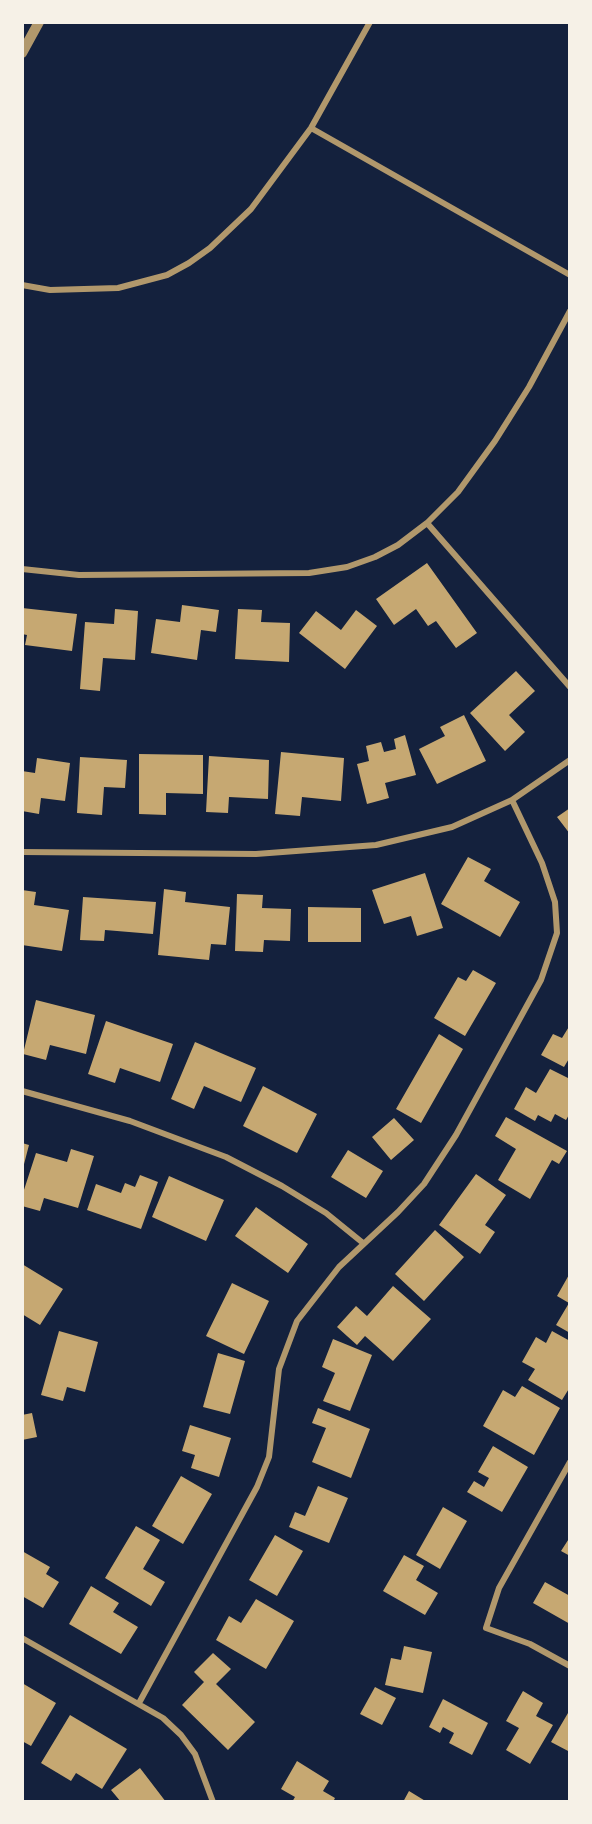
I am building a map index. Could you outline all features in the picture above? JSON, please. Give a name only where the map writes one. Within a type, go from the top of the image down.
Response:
[{"type":"street","points":[[22,53],[39,22]]},
{"type":"street","points":[[22,285],[51,291],[118,288],[167,275],[210,248],[251,209],[311,128],[370,22]]},
{"type":"street","points":[[311,128],[570,274]]},
{"type":"street","points":[[22,569],[79,575],[309,573],[347,567],[375,556],[398,545],[427,523],[458,492],[495,441],[529,387],[570,311]]},
{"type":"street","points":[[427,523],[570,687]]},
{"type":"street","points":[[22,852],[256,854],[376,844],[452,827],[512,800],[570,760]]},
{"type":"street","points":[[140,1703],[257,1487],[269,1457],[279,1369],[297,1321],[339,1267],[398,1212],[424,1184],[456,1135],[541,980],[557,933],[555,902],[542,863],[512,800]]},
{"type":"street","points":[[22,1091],[130,1121],[226,1157],[282,1186],[326,1213],[363,1243]]},
{"type":"street","points":[[570,1462],[499,1588],[486,1628],[530,1644],[570,1666]]},
{"type":"street","points":[[22,1638],[163,1718],[181,1735],[195,1754],[213,1802]]},
{"type":"building","points":[[427,563],[477,633],[456,648],[436,621],[428,626],[416,609],[394,625],[376,599]]},
{"type":"building","points":[[182,605],[219,610],[216,632],[201,630],[197,660],[151,653],[156,619],[180,622]]},
{"type":"building","points":[[22,608],[77,614],[72,651],[25,645],[27,635],[22,634]]},
{"type":"building","points":[[115,609],[138,611],[135,660],[103,658],[100,691],[80,689],[85,622],[114,624]]},
{"type":"building","points":[[238,609],[262,610],[261,622],[290,623],[289,662],[235,659]]},
{"type":"building","points":[[356,610],[377,626],[345,669],[299,633],[316,611],[341,630]]},
{"type":"building","points":[[516,671],[535,691],[509,715],[525,732],[505,751],[470,713]]},
{"type":"building","points":[[464,715],[486,761],[437,784],[419,749],[445,736],[440,727]]},
{"type":"building","points":[[405,735],[416,775],[385,783],[389,798],[367,804],[357,764],[369,761],[366,746],[381,742],[384,752],[396,749],[394,739]]},
{"type":"building","points":[[281,752],[344,758],[341,801],[302,797],[300,816],[275,814]]},
{"type":"building","points":[[139,754],[203,755],[203,794],[166,793],[166,815],[139,814]]},
{"type":"building","points":[[209,756],[269,760],[268,799],[229,797],[228,813],[206,812]]},
{"type":"building","points":[[80,757],[127,760],[125,788],[104,787],[102,815],[77,813]]},
{"type":"building","points":[[37,758],[70,763],[65,801],[41,798],[39,814],[22,811],[22,771],[35,773]]},
{"type":"building","points":[[570,808],[570,834],[557,817]]},
{"type":"building","points":[[468,857],[491,869],[484,881],[520,902],[500,937],[441,904]]},
{"type":"building","points":[[425,873],[443,928],[417,936],[411,916],[384,924],[372,890]]},
{"type":"building","points":[[164,889],[186,892],[185,902],[230,907],[226,945],[211,944],[209,960],[158,955]]},
{"type":"building","points":[[22,890],[36,892],[34,905],[69,910],[62,951],[22,945]]},
{"type":"building","points":[[237,894],[263,895],[262,908],[291,909],[290,941],[264,940],[263,952],[235,951]]},
{"type":"building","points":[[83,897],[156,902],[153,934],[105,930],[104,941],[80,940]]},
{"type":"building","points":[[308,907],[361,908],[361,942],[308,942]]},
{"type":"building","points":[[473,970],[496,983],[465,1036],[434,1018],[458,977],[466,981]]},
{"type":"building","points":[[36,1000],[95,1015],[86,1054],[50,1045],[46,1060],[23,1054]]},
{"type":"building","points":[[106,1021],[173,1044],[160,1082],[120,1068],[115,1083],[88,1074]]},
{"type":"building","points":[[570,1025],[570,1057],[564,1067],[541,1055],[553,1034],[562,1038]]},
{"type":"building","points":[[439,1034],[463,1049],[421,1123],[396,1109]]},
{"type":"building","points":[[195,1042],[256,1068],[241,1102],[204,1086],[194,1109],[171,1099]]},
{"type":"building","points":[[550,1069],[570,1079],[570,1113],[566,1120],[555,1114],[551,1122],[538,1115],[535,1121],[514,1109],[526,1087],[536,1093]]},
{"type":"building","points":[[263,1086],[317,1114],[297,1153],[243,1126]]},
{"type":"building","points":[[506,1117],[567,1151],[559,1164],[552,1160],[530,1199],[498,1180],[516,1149],[495,1136]]},
{"type":"building","points":[[394,1118],[414,1140],[391,1160],[372,1137]]},
{"type":"building","points":[[22,1143],[29,1145],[23,1168],[22,1168]]},
{"type":"building","points":[[71,1149],[94,1156],[78,1208],[44,1198],[40,1211],[22,1206],[22,1196],[36,1153],[67,1162]]},
{"type":"building","points":[[348,1150],[383,1171],[366,1198],[331,1177]]},
{"type":"building","points":[[476,1174],[506,1195],[485,1225],[495,1232],[480,1254],[439,1225]]},
{"type":"building","points":[[140,1175],[158,1182],[141,1229],[87,1210],[96,1184],[121,1193],[125,1183],[135,1187]]},
{"type":"building","points":[[169,1176],[224,1200],[206,1241],[152,1217]]},
{"type":"building","points":[[256,1207],[308,1244],[288,1273],[235,1236]]},
{"type":"building","points":[[435,1230],[464,1257],[424,1301],[395,1274]]},
{"type":"building","points":[[22,1264],[63,1289],[40,1325],[22,1314]]},
{"type":"building","points":[[570,1273],[570,1333],[556,1325],[569,1303],[557,1296]]},
{"type":"building","points":[[232,1283],[269,1301],[244,1354],[206,1336]]},
{"type":"building","points":[[393,1286],[431,1319],[393,1361],[365,1336],[357,1345],[337,1327],[356,1306],[367,1316]]},
{"type":"building","points":[[59,1331],[98,1342],[85,1392],[67,1387],[63,1401],[41,1395]]},
{"type":"building","points":[[552,1331],[570,1341],[570,1387],[562,1400],[528,1380],[535,1369],[522,1362],[536,1337],[546,1343]]},
{"type":"building","points":[[333,1339],[372,1355],[350,1411],[323,1401],[335,1373],[322,1367]]},
{"type":"building","points":[[218,1353],[245,1361],[230,1414],[203,1407]]},
{"type":"building","points":[[522,1386],[560,1408],[534,1455],[483,1426],[503,1390],[515,1397]]},
{"type":"building","points":[[318,1408],[370,1429],[351,1478],[312,1462],[326,1428],[312,1423]]},
{"type":"building","points":[[32,1413],[37,1437],[22,1440],[22,1415]]},
{"type":"building","points":[[190,1425],[231,1438],[219,1477],[191,1468],[195,1455],[182,1451]]},
{"type":"building","points":[[493,1446],[528,1467],[502,1512],[467,1492],[474,1481],[484,1487],[489,1478],[478,1472]]},
{"type":"building","points":[[181,1476],[212,1494],[183,1544],[152,1526]]},
{"type":"building","points":[[318,1486],[348,1498],[329,1543],[289,1527],[295,1512],[305,1516]]},
{"type":"building","points":[[443,1507],[467,1521],[440,1569],[416,1555]]},
{"type":"building","points":[[136,1526],[160,1540],[143,1569],[165,1582],[151,1606],[105,1578]]},
{"type":"building","points":[[275,1535],[303,1551],[277,1596],[249,1580]]},
{"type":"building","points":[[570,1537],[570,1556],[561,1551]]},
{"type":"building","points":[[22,1551],[50,1567],[46,1574],[59,1582],[43,1608],[22,1596]]},
{"type":"building","points":[[404,1555],[424,1566],[416,1580],[438,1593],[425,1615],[383,1591]]},
{"type":"building","points":[[545,1582],[570,1596],[570,1624],[533,1603]]},
{"type":"building","points":[[91,1586],[119,1603],[113,1612],[138,1627],[121,1654],[69,1624]]},
{"type":"building","points":[[256,1599],[294,1621],[266,1669],[216,1640],[229,1616],[241,1623]]},
{"type":"building","points":[[404,1646],[432,1652],[423,1693],[385,1685],[391,1658],[401,1660]]},
{"type":"building","points":[[213,1653],[231,1669],[216,1684],[255,1722],[228,1750],[182,1705],[204,1682],[194,1672]]},
{"type":"building","points":[[22,1683],[56,1703],[31,1746],[22,1741]]},
{"type":"building","points":[[375,1687],[396,1698],[382,1725],[360,1714]]},
{"type":"building","points":[[523,1691],[543,1703],[536,1716],[553,1725],[530,1764],[506,1750],[519,1728],[506,1721]]},
{"type":"building","points":[[443,1699],[488,1723],[472,1755],[449,1743],[454,1733],[443,1727],[440,1733],[429,1727]]},
{"type":"building","points":[[568,1713],[570,1714],[570,1752],[551,1742]]},
{"type":"building","points":[[70,1715],[127,1749],[102,1789],[76,1773],[71,1781],[41,1763]]},
{"type":"building","points":[[297,1761],[329,1781],[323,1791],[335,1798],[333,1802],[292,1802],[295,1797],[281,1789]]},
{"type":"building","points":[[140,1768],[166,1802],[121,1802],[111,1790]]},
{"type":"building","points":[[409,1791],[427,1802],[403,1802]]}]
